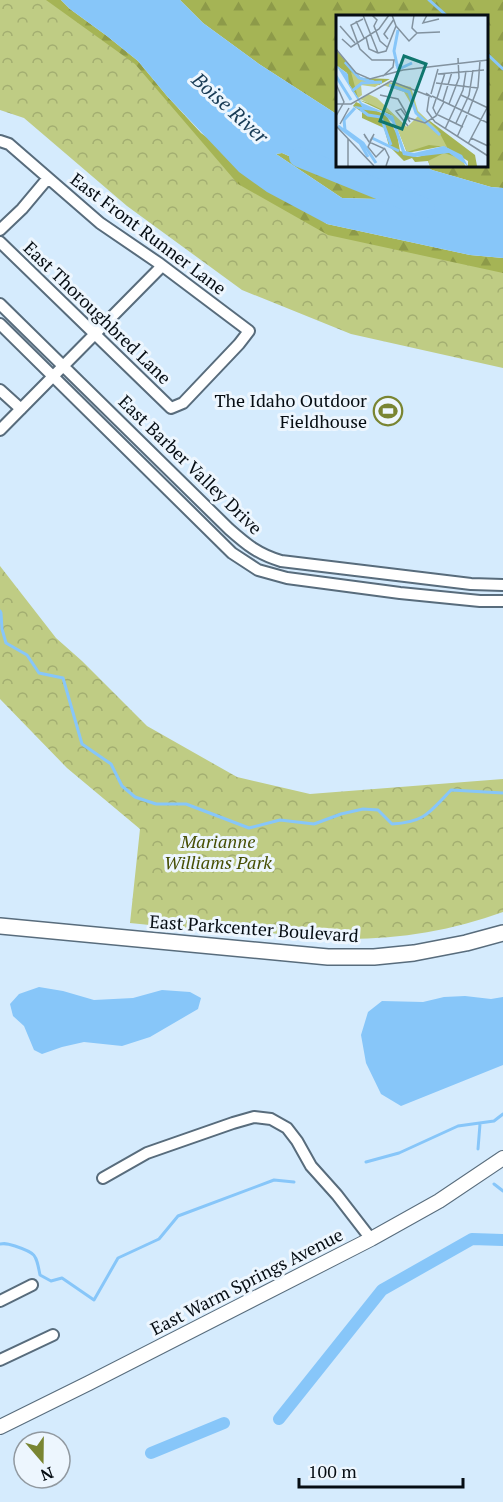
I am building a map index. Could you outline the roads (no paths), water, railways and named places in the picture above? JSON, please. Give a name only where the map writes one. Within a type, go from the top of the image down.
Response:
[{"type":"main road","name":"East Parkcenter Boulevard","points":[[0,926],[327,957],[374,957],[414,953],[503,933]]},
{"type":"street","name":"East Front Runner Lane","points":[[0,141],[9,144],[100,223],[249,331],[183,403],[171,408]]},
{"type":"street","points":[[0,230],[22,210],[48,178]]},
{"type":"street","name":"East Thoroughbred Lane","points":[[0,242],[171,408]]},
{"type":"street","points":[[0,430],[162,266]]},
{"type":"street","name":"East Barber Valley Drive","points":[[0,304],[250,548],[281,561],[471,584],[503,585]]},
{"type":"street","name":"East Barber Valley Drive","points":[[0,324],[232,553],[258,570],[287,578],[399,593],[503,601]]},
{"type":"street","points":[[0,390],[21,409]]},
{"type":"street","points":[[103,1178],[147,1153],[232,1123],[254,1117],[271,1119],[287,1128],[311,1166],[371,1239]]},
{"type":"street","name":"East Warm Springs Avenue","points":[[0,1427],[371,1239],[439,1201],[503,1158]]},
{"type":"street","points":[[0,1301],[32,1285]]},
{"type":"street","points":[[0,1360],[52,1335]]},
{"type":"water","points":[[61,0],[180,0],[203,23],[259,64],[336,114],[336,166],[426,166],[432,170],[491,187],[503,188],[503,258],[470,255],[327,224],[267,192],[239,172],[167,96],[138,61]],"holes":[[[282,153],[305,163],[379,182],[404,197],[400,201],[342,198],[276,154]]]},
{"type":"water","points":[[39,987],[94,1000],[133,998],[162,990],[190,992],[201,998],[198,1009],[150,1037],[122,1046],[84,1042],[42,1054],[34,1050],[24,1026],[13,1016],[10,1004],[19,994]]},
{"type":"water","points":[[465,996],[491,999],[503,997],[503,1065],[401,1106],[381,1094],[366,1063],[361,1035],[368,1012],[382,1001],[423,1002],[444,997]]},
{"type":"waterway","points":[[429,0],[446,15]]},
{"type":"waterway","points":[[488,55],[503,69]]},
{"type":"waterway","name":"Boise River","points":[[299,157],[425,208]]},
{"type":"waterway","points":[[0,611],[6,643],[27,655],[39,673],[63,678],[82,744],[111,764],[122,786],[135,797],[156,804],[186,804],[249,828],[280,820],[314,824],[363,809],[378,810],[392,824],[403,823],[426,815],[451,790],[503,793]]},
{"type":"waterway","points":[[366,1162],[399,1153],[458,1126],[494,1121],[503,1114]]},
{"type":"waterway","points":[[478,1149],[480,1124]]},
{"type":"waterway","points":[[0,1244],[22,1248],[31,1253],[36,1258],[40,1275],[51,1281],[62,1278],[94,1300],[118,1258],[159,1239],[178,1216],[274,1180],[294,1182]]},
{"type":"waterway","points":[[494,1184],[503,1191]]},
{"type":"waterway","points":[[279,1419],[382,1290],[472,1239],[503,1240]]},
{"type":"waterway","points":[[151,1453],[224,1423]]},
{"type":"place","name":"The Idaho Outdoor Fieldhouse","points":[[388,411]]},
{"type":"park label","name":"Marianne Williams Park","points":[[218,852]]}]
